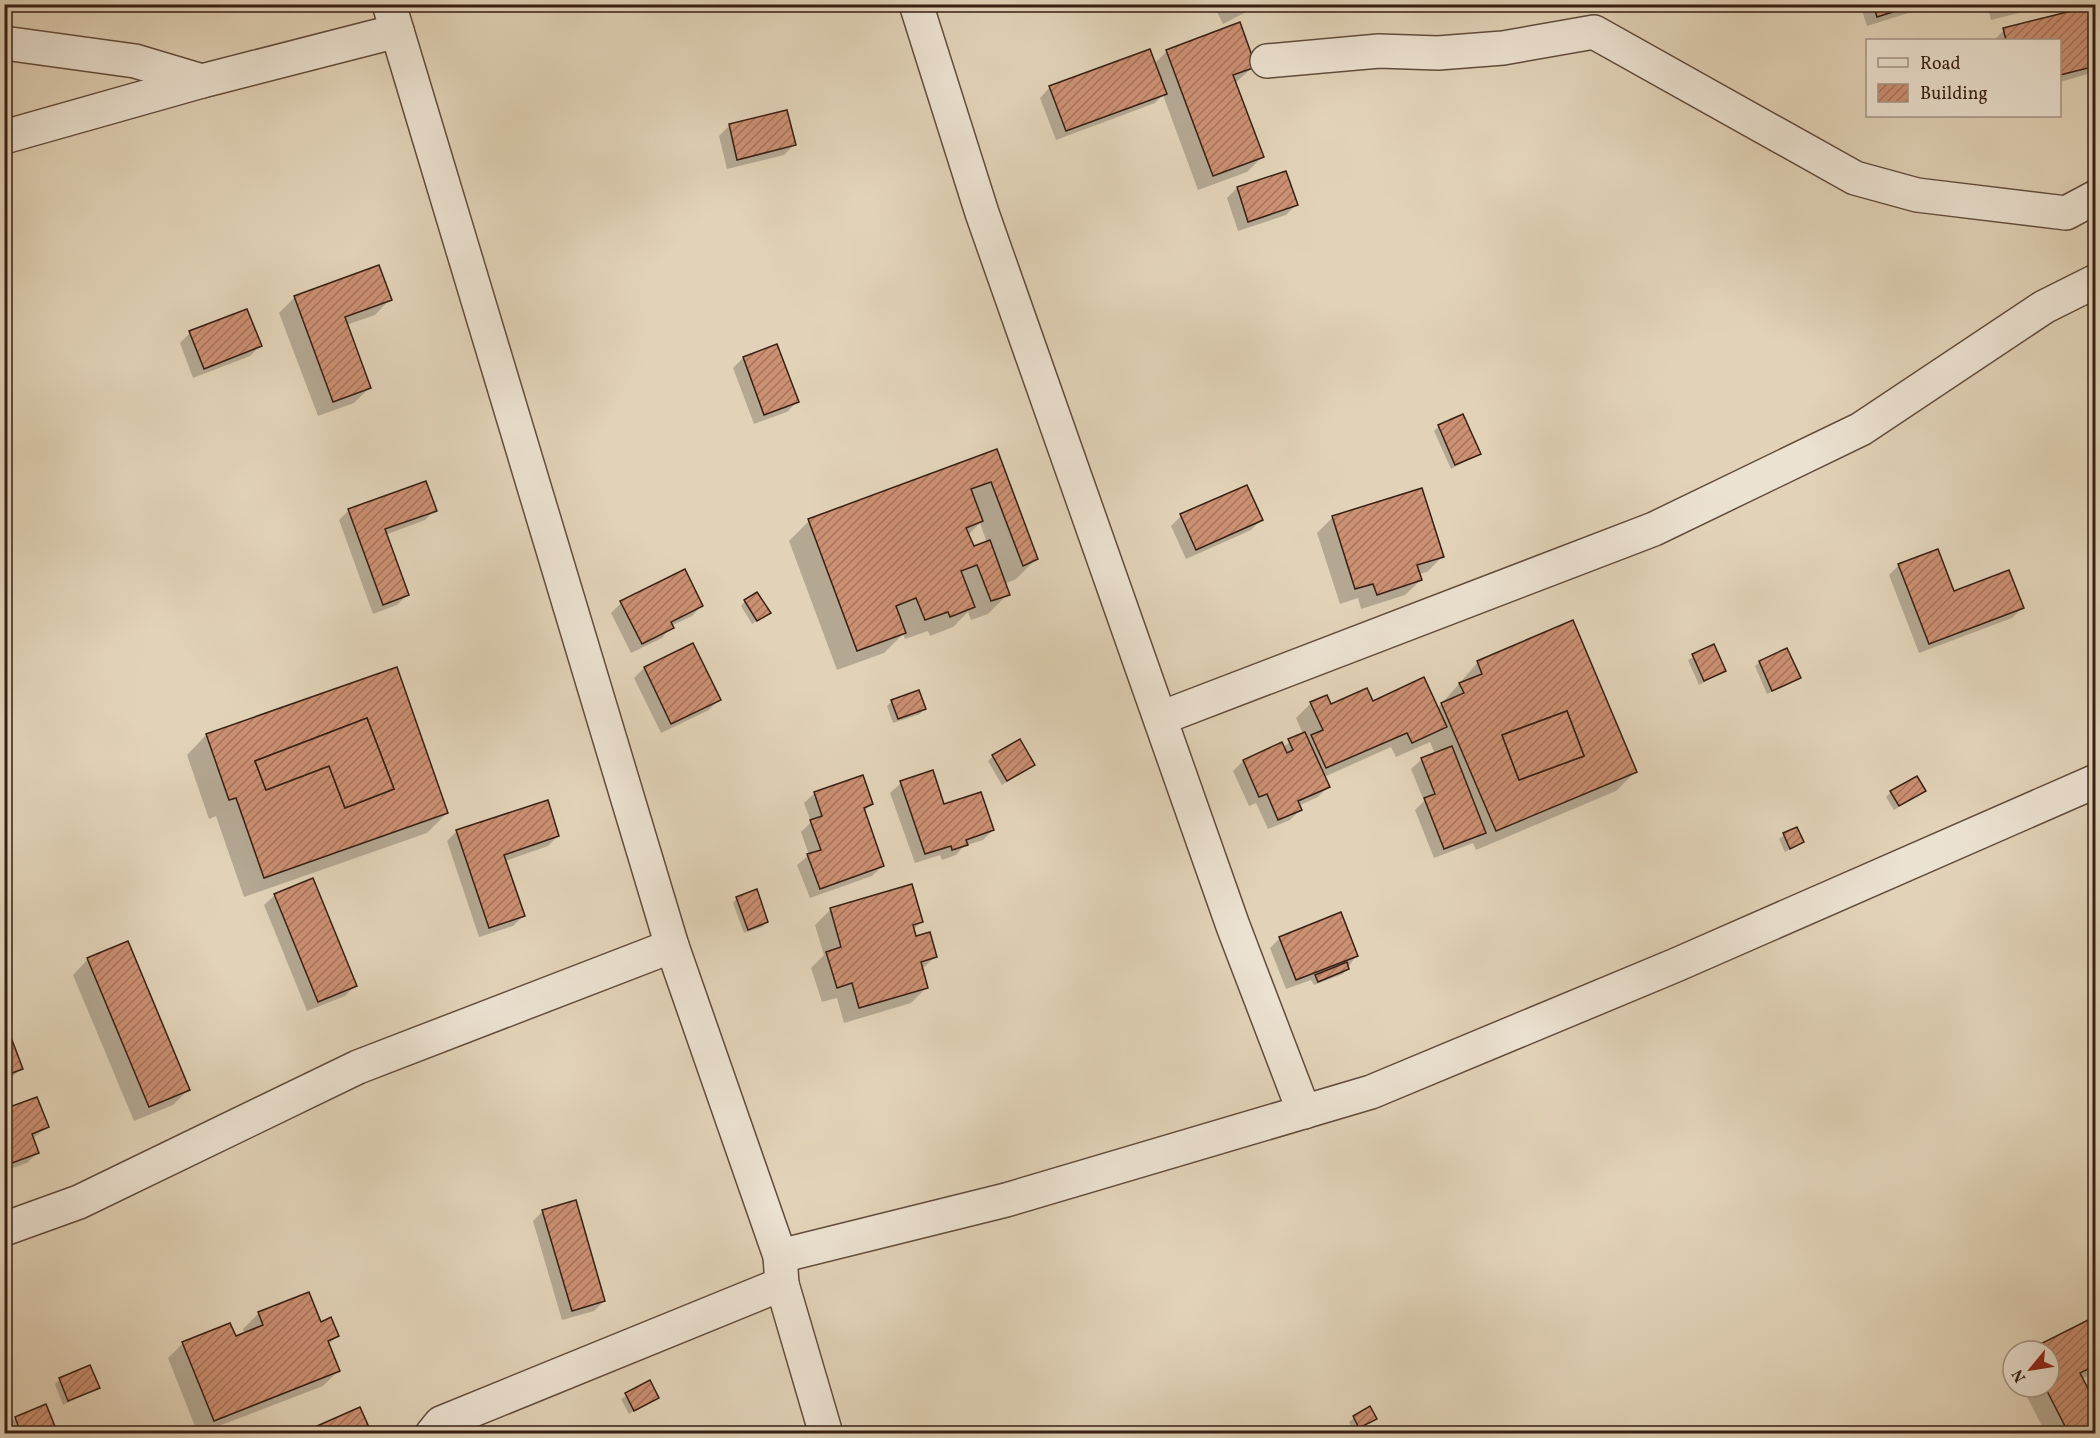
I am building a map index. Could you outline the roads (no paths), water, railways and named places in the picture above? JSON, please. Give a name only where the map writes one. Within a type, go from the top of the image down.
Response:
[{"type":"street","points":[[916,4],[982,213],[1233,926],[1304,1112]]},
{"type":"street","points":[[4,137],[202,81],[393,18],[672,945],[781,1270],[826,1434]]},
{"type":"street","points":[[1267,61],[1379,51],[1438,53],[1503,48],[1594,32],[1855,178],[1917,195],[2066,213],[2096,198]]},
{"type":"street","points":[[4,43],[135,61],[202,81]]},
{"type":"street","points":[[1161,718],[1654,529],[1861,429],[2044,307],[2096,281]]},
{"type":"street","points":[[432,1434],[441,1424],[781,1270],[1006,1200],[1371,1092],[1665,970],[2096,781]]},
{"type":"street","points":[[4,1229],[79,1202],[358,1068],[672,945]]}]
